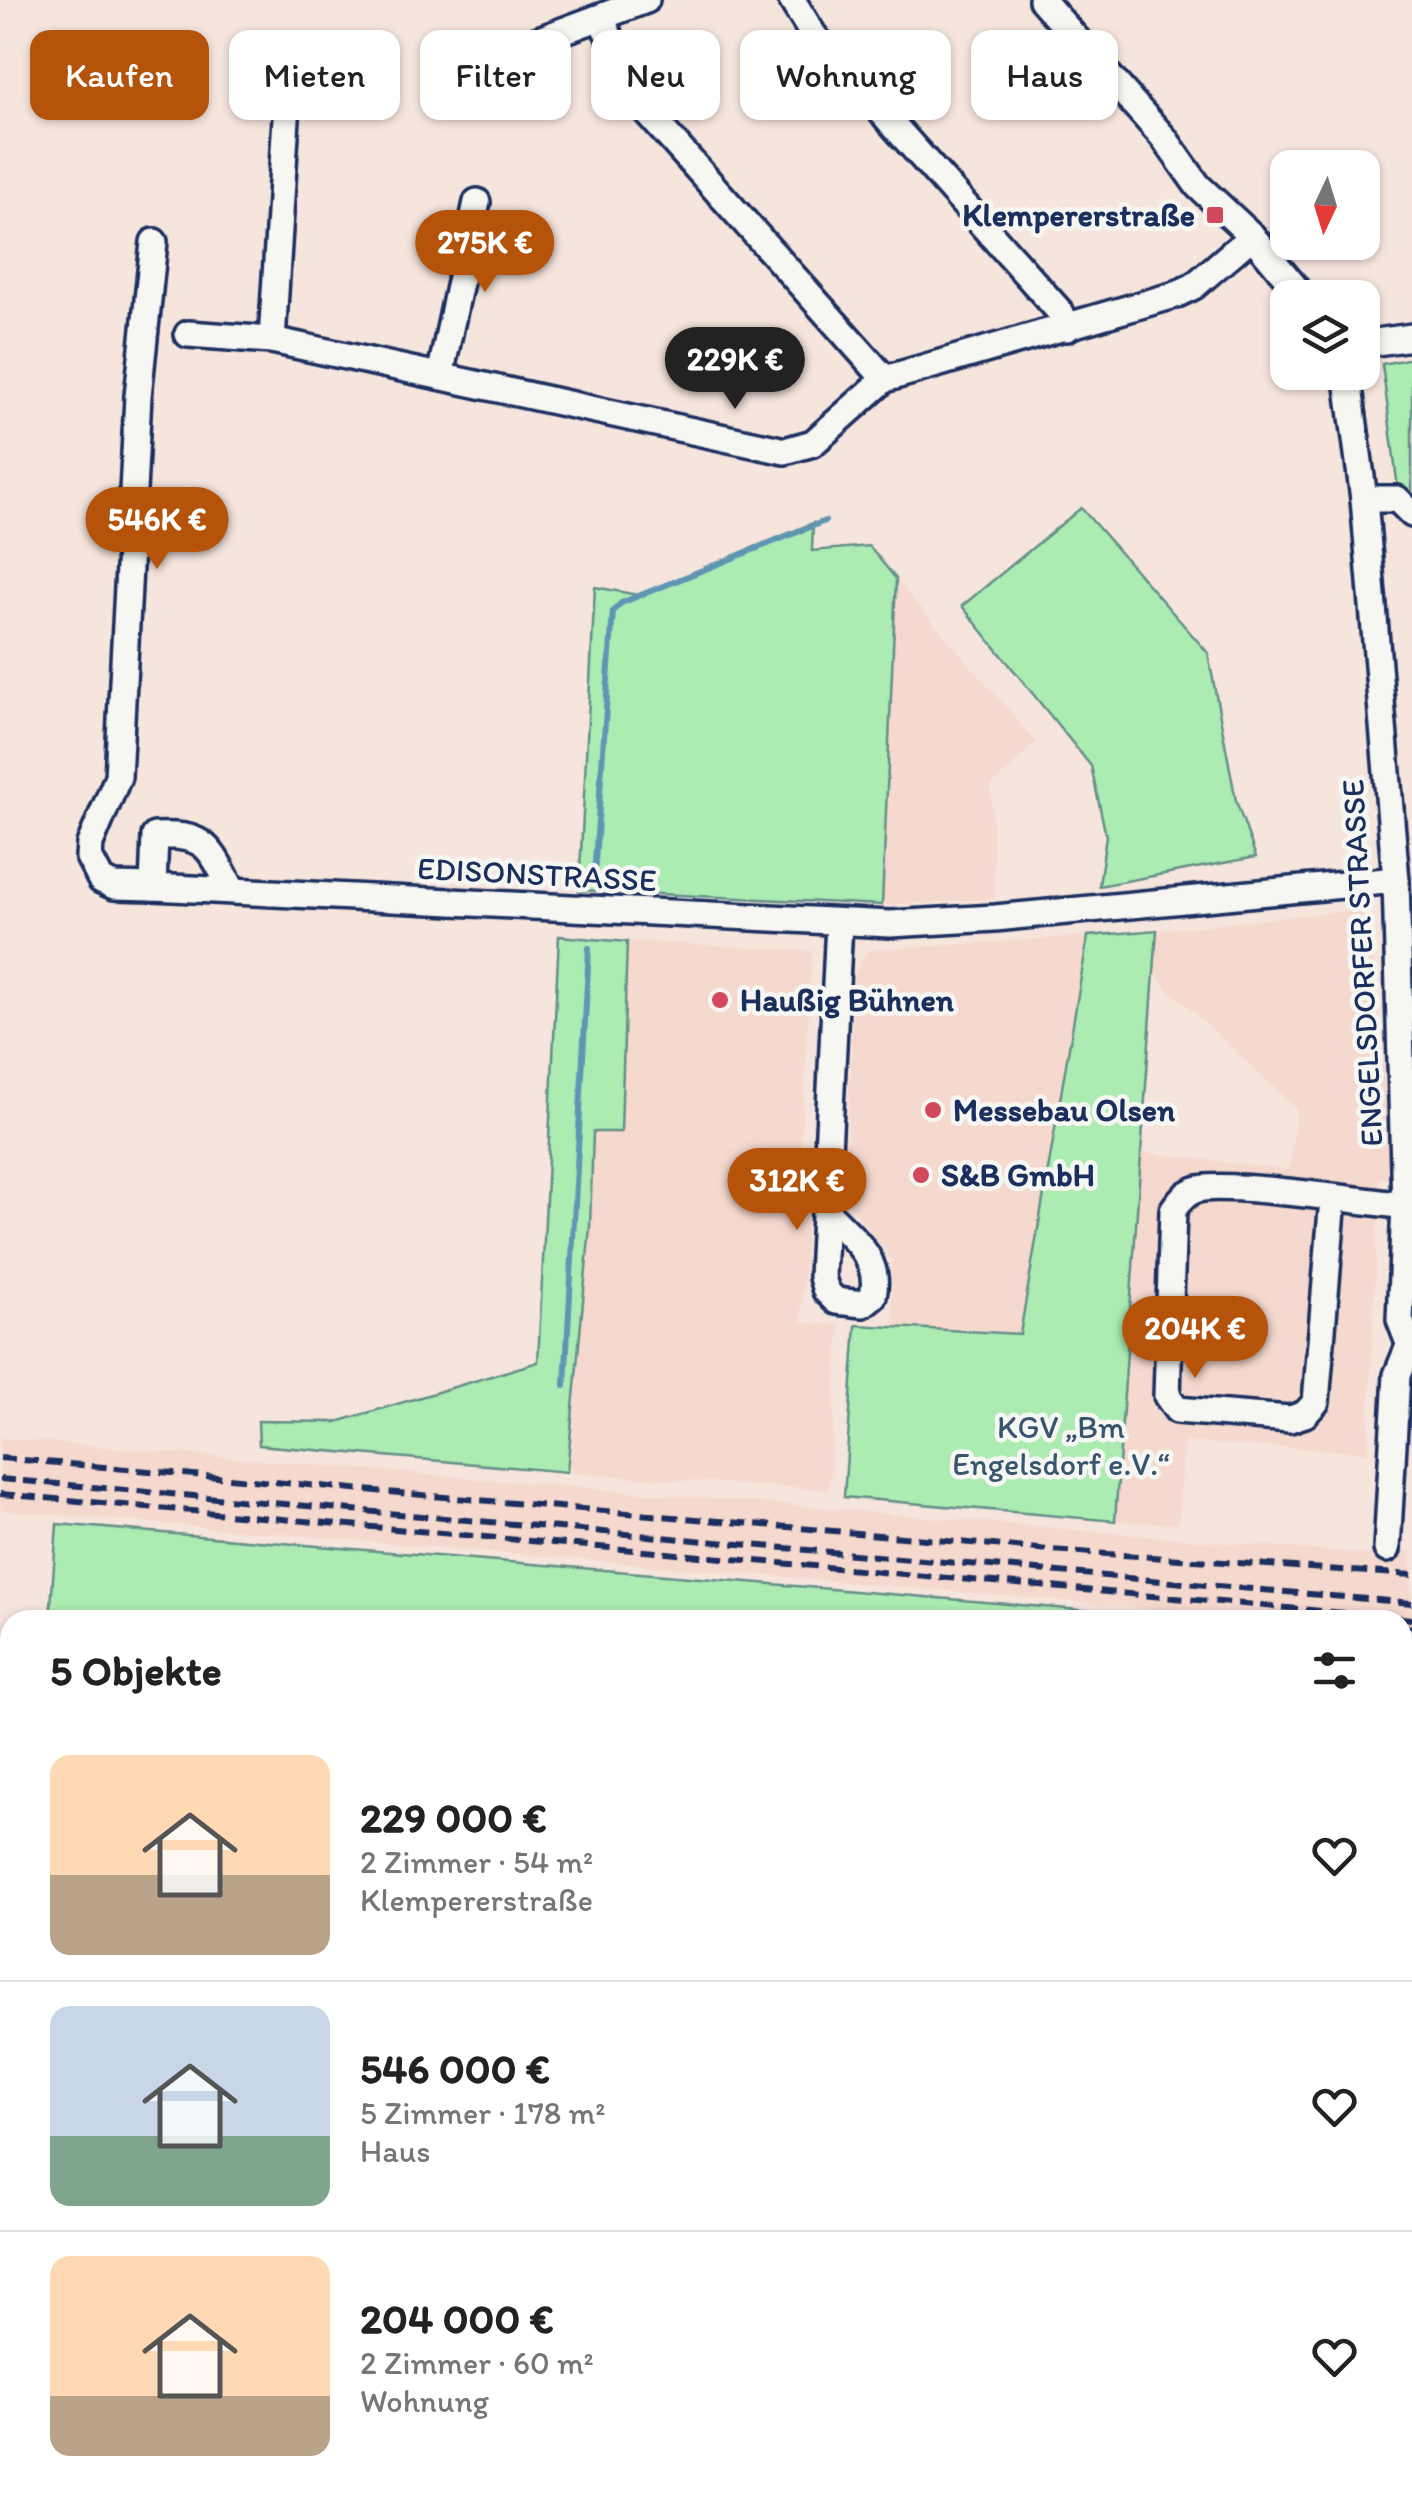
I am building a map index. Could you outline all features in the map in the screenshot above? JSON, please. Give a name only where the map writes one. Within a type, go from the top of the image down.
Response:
[{"type":"street","points":[[570,30],[646,0]]},
{"type":"street","points":[[792,0],[814,36],[1061,313],[1067,328]]},
{"type":"street","points":[[1042,0],[1164,138],[1176,143],[1222,187],[1249,222],[1252,236],[1289,280]]},
{"type":"street","points":[[601,20],[645,110],[885,379]]},
{"type":"street","points":[[272,340],[286,120]]},
{"type":"street","points":[[440,376],[476,202]]},
{"type":"street","points":[[188,334],[272,340],[785,451],[813,443],[885,379],[1175,295],[1194,286],[1252,236]]},
{"type":"street","name":"EDISONSTRASSE","points":[[154,242],[138,396],[118,777],[88,857],[101,880],[114,886],[839,922],[995,918],[1396,880]]},
{"type":"street","points":[[1380,342],[1412,338]]},
{"type":"street","name":"ENGELSDORFER STRASSE","points":[[1349,390],[1364,499],[1396,880],[1405,1206],[1400,1320],[1411,1347],[1397,1375],[1387,1549]]},
{"type":"street","points":[[1364,499],[1397,499],[1412,514]]},
{"type":"street","points":[[153,887],[155,836],[186,834],[208,848],[232,891]]},
{"type":"street","points":[[826,1211],[839,922]]},
{"type":"street","points":[[1333,1198],[1316,1402],[1305,1414],[1290,1420],[1177,1410],[1167,1396],[1172,1210],[1182,1196],[1199,1188],[1333,1198],[1405,1206]]},
{"type":"shaded area","points":[[896,579],[1036,742],[991,786],[995,899],[882,905]]},
{"type":"shaded area","points":[[1358,910],[1370,921],[1387,1096],[1388,1178],[1379,1178],[1368,1452],[1184,1442],[1178,1524],[1115,1521],[1141,1152],[1289,1170],[1297,1109],[1154,975],[1157,930]]},
{"type":"shaded area","points":[[1086,936],[1020,1334],[893,1328],[891,1260],[852,1208],[845,1188],[854,978],[860,961],[869,950]]},
{"type":"shaded area","points":[[629,941],[812,951],[799,1179],[808,1194],[801,1322],[840,1325],[829,1490],[570,1473],[590,1227],[593,1131],[621,1132]]},
{"type":"shaded area","points":[[0,1438],[1396,1557],[1399,1550],[1412,1551],[1412,1610],[1170,1610],[0,1510]]},
{"type":"green space","points":[[1412,358],[1412,503],[1398,489],[1382,364]]},
{"type":"green space","points":[[1081,508],[1208,653],[1236,801],[1256,857],[1099,886],[1106,836],[1091,766],[962,606]]},
{"type":"green space","points":[[813,523],[812,551],[869,546],[896,579],[882,905],[579,890],[595,587],[638,595]]},
{"type":"green space","name":"KGV „Bm Engelsdorf e.V.“","points":[[1157,930],[1115,1521],[844,1497],[856,1325],[1020,1334],[1088,936]]},
{"type":"green space","points":[[559,936],[627,942],[621,1132],[593,1132],[590,1227],[567,1472],[259,1445],[258,1421],[337,1422],[538,1362]]},
{"type":"green space","points":[[57,1524],[1080,1610],[51,1610]]},
{"type":"waterway","points":[[594,876],[613,611],[621,603],[825,521]]},
{"type":"waterway","points":[[565,1385],[589,948]]},
{"type":"railway","points":[[0,1458],[1050,1550],[1412,1575]]},
{"type":"railway","points":[[0,1479],[1412,1603]]},
{"type":"railway","points":[[0,1494],[1310,1610]]},
{"type":"place","name":"Klempererstraße","points":[[1215,215]]},
{"type":"place","name":"Haußig Bühnen","points":[[720,1000]]},
{"type":"place","name":"Messebau Olsen","points":[[933,1110]]},
{"type":"place","name":"S&B GmbH","points":[[921,1175]]}]
